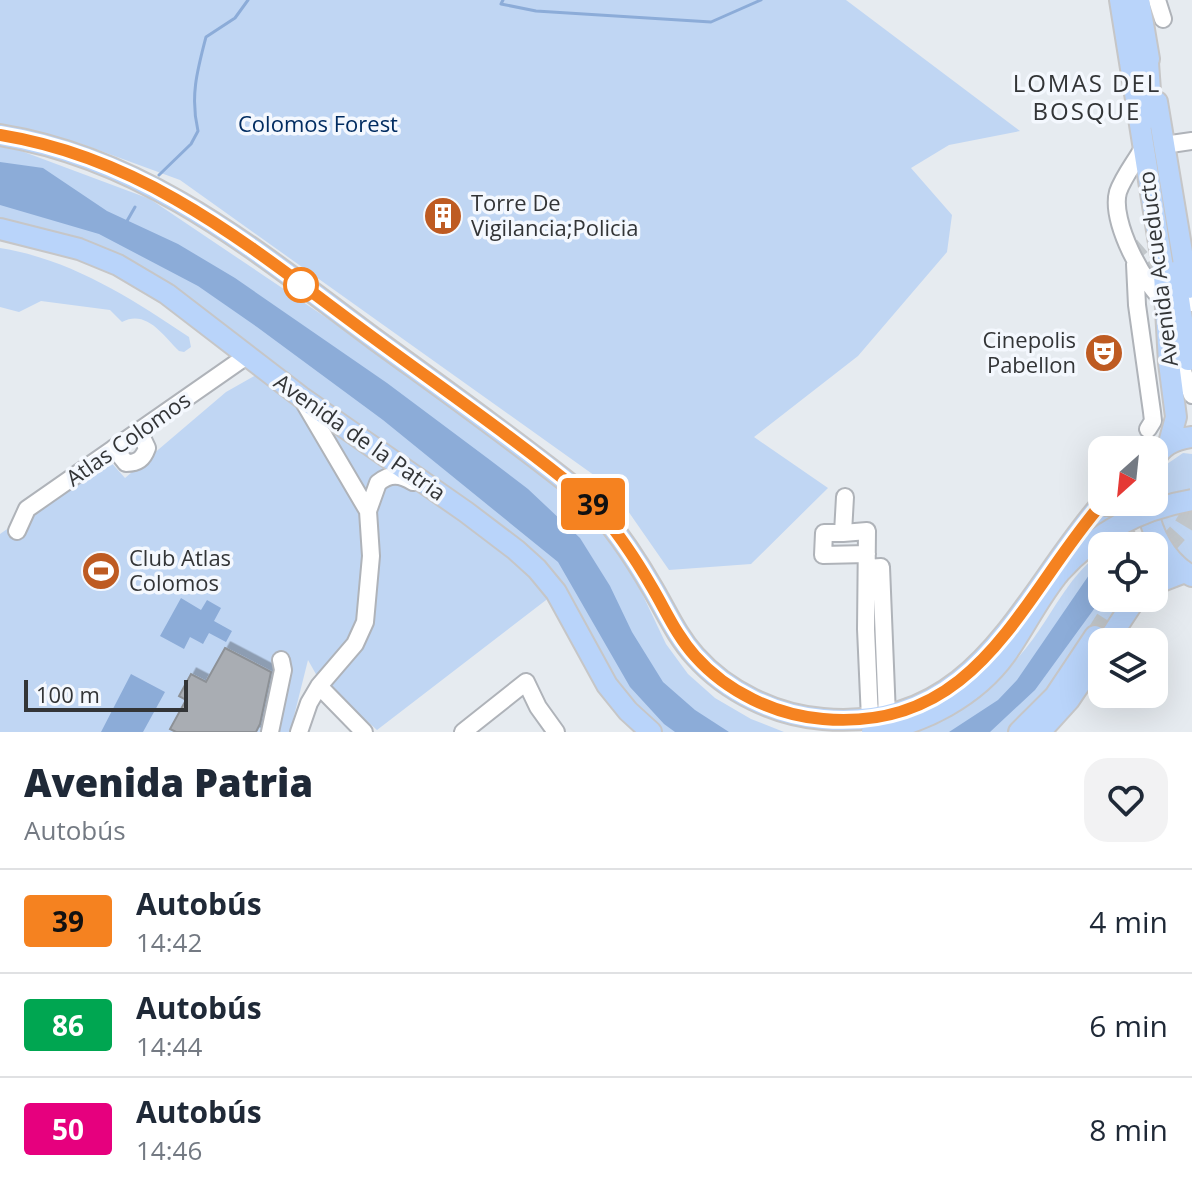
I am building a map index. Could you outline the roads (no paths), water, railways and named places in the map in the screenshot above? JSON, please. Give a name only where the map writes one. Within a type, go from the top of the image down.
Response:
[{"type":"main road","name":"Avenida Acueducto","points":[[1120,0],[1164,274],[1183,306]]},
{"type":"main road","name":"Avenida Acueducto","points":[[1139,0],[1189,280],[1169,363],[1176,417],[1167,436]]},
{"type":"main road","points":[[1147,49],[1151,114],[1188,360]]},
{"type":"main road","points":[[0,135],[83,157],[142,180],[197,210],[566,481],[606,517],[623,540],[678,635],[696,657],[717,677],[763,704],[812,718],[900,726],[929,715],[979,683],[1006,654],[1058,575],[1098,538],[1131,518],[1192,500]]},
{"type":"main road","name":"Avenida de la Patria","points":[[0,229],[79,249],[118,265],[167,294],[301,397],[466,512],[537,569],[556,592],[607,685],[628,711],[651,732]]},
{"type":"main road","points":[[1168,449],[1192,437]]},
{"type":"main road","points":[[876,722],[941,694],[968,677],[992,653],[1092,516]]},
{"type":"main road","points":[[1150,516],[1161,545],[1188,574],[1168,580]]},
{"type":"main road","points":[[1094,532],[1109,526],[1122,532]]},
{"type":"main road","points":[[1046,579],[1088,537]]},
{"type":"main road","points":[[642,574],[652,604],[671,640],[705,681],[757,715],[788,726],[820,732]]},
{"type":"main road","points":[[1121,619],[1123,612]]},
{"type":"main road","points":[[1114,628],[1126,612]]},
{"type":"main road","points":[[1019,732],[1088,658]]},
{"type":"main road","points":[[1040,732],[1069,700],[1088,666]]},
{"type":"street","points":[[1157,0],[1163,19]]},
{"type":"street","points":[[1164,145],[1192,141]]},
{"type":"street","points":[[1143,148],[1119,190],[1117,210],[1135,259],[1154,294],[1183,306],[1182,369],[1192,395]]},
{"type":"street","points":[[1135,259],[1137,305],[1153,421],[1148,429]]},
{"type":"street","name":"Atlas Colomos","points":[[17,531],[27,509],[248,355]]},
{"type":"street","points":[[301,397],[368,511]]},
{"type":"street","points":[[114,448],[126,463],[137,463],[147,448],[139,431]]},
{"type":"street","points":[[299,732],[319,686],[355,644],[365,622],[371,556],[368,511],[378,483],[385,477],[403,476],[466,512]]},
{"type":"street","points":[[843,533],[845,497]]},
{"type":"street","points":[[867,561],[823,555],[824,533],[867,531],[867,561],[875,629],[876,722]]},
{"type":"street","points":[[270,732],[283,670],[281,660]]},
{"type":"street","points":[[463,732],[526,682],[538,707],[556,732]]},
{"type":"street","points":[[319,686],[364,732]]},
{"type":"waterway","points":[[159,175],[191,144],[198,131],[195,95],[206,37],[235,18],[248,0]]},
{"type":"waterway","points":[[503,0],[501,4],[536,11],[711,22],[761,0]]},
{"type":"waterway","points":[[127,221],[135,207]]},
{"type":"tunnel","points":[[1131,245],[1168,288]]},
{"type":"tunnel","points":[[1168,544],[1192,512]]},
{"type":"tunnel","points":[[1100,628],[1110,612]]},
{"type":"place","name":"Torre De Vigilancia;Policia","points":[[443,216]]},
{"type":"place","name":"Cinepolis Pabellon","points":[[1104,353]]},
{"type":"place","name":"Club Atlas Colomos","points":[[101,571]]},
{"type":"district","name":"LOMAS DEL BOSQUE","points":[[1087,98]]},
{"type":"park label","name":"Colomos Forest","points":[[318,124]]}]
